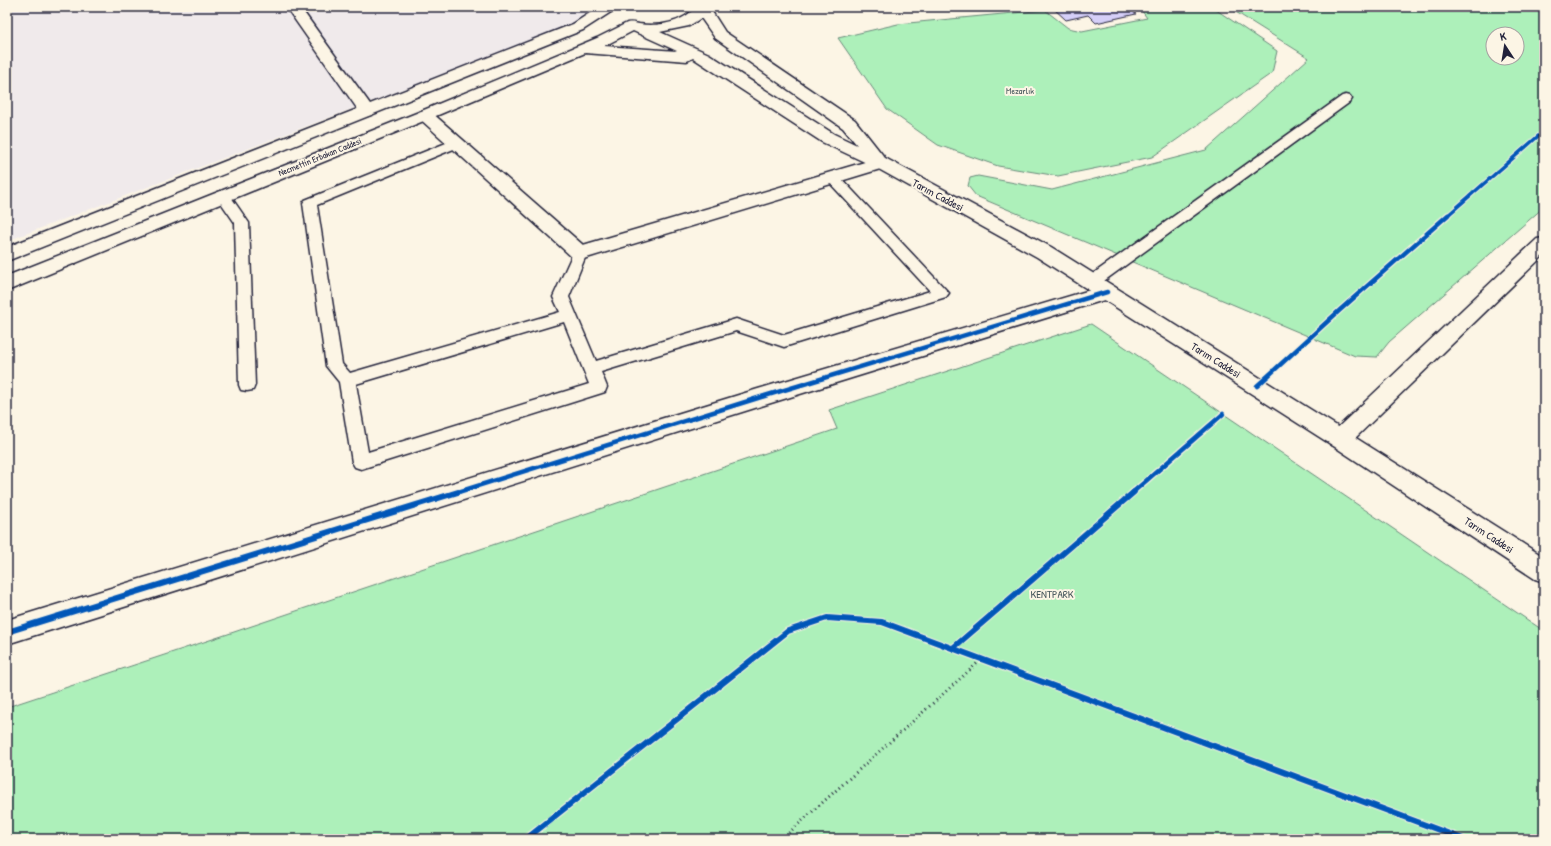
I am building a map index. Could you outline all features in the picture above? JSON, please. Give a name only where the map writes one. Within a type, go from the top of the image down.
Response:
[{"type":"street","points":[[293,7],[367,111]]},
{"type":"street","points":[[7,254],[578,27],[609,7]]},
{"type":"street","name":"Tarım Caddesi","points":[[609,7],[617,20],[704,57],[828,138],[881,163],[1044,252],[1340,438],[1544,571]]},
{"type":"street","points":[[635,27],[665,29],[689,21],[702,8]]},
{"type":"street","name":"Tarım Caddesi","points":[[702,8],[720,35],[849,124],[881,163]]},
{"type":"street","name":"Necmettin Erbakan Caddesi","points":[[7,284],[425,115],[635,27]]},
{"type":"street","points":[[583,49],[704,57]]},
{"type":"street","points":[[466,72],[486,89]]},
{"type":"street","points":[[425,115],[580,253],[881,163]]},
{"type":"street","points":[[1340,438],[1544,244]]},
{"type":"street","points":[[7,632],[758,398],[1099,287]]},
{"type":"lane","points":[[1099,287],[1346,99]]},
{"type":"lane","points":[[456,143],[310,203],[334,366],[347,380],[361,462],[599,387],[561,297],[580,253]]},
{"type":"lane","points":[[592,368],[736,325],[784,341],[940,293],[833,178]]},
{"type":"lane","points":[[224,196],[242,223],[247,385]]},
{"type":"lane","points":[[347,380],[568,315]]},
{"type":"path","points":[[974,656],[989,662]]},
{"type":"path","points":[[782,839],[982,659]]},
{"type":"shaded area","points":[[7,7],[618,7],[7,241]]},
{"type":"green space","name":"Mezarlık","points":[[1139,7],[1212,7],[1277,51],[1272,73],[1152,157],[1058,176],[998,166],[938,145],[887,109],[838,38],[898,24],[1045,10],[1068,28],[1082,31],[1147,18]]},
{"type":"green space","points":[[1231,7],[1544,7],[1544,207],[1389,342],[1377,357],[1355,356],[976,196],[968,186],[970,178],[978,176],[1052,190],[1206,150],[1309,58],[1231,9]]},
{"type":"green space","name":"KENTPARK","points":[[1091,324],[1544,631],[1544,839],[7,839],[7,707],[837,429],[829,410]]},
{"type":"building","points":[[1052,7],[1127,7],[1136,14],[1096,23],[1088,15],[1066,20]]},
{"type":"cycle path","points":[[1257,386],[1340,310],[1544,131]]},
{"type":"cycle path","points":[[7,632],[758,398],[1107,292]]},
{"type":"cycle path","points":[[953,648],[1223,414]]},
{"type":"cycle path","points":[[526,839],[788,631],[827,618],[882,622],[1463,839]]}]
